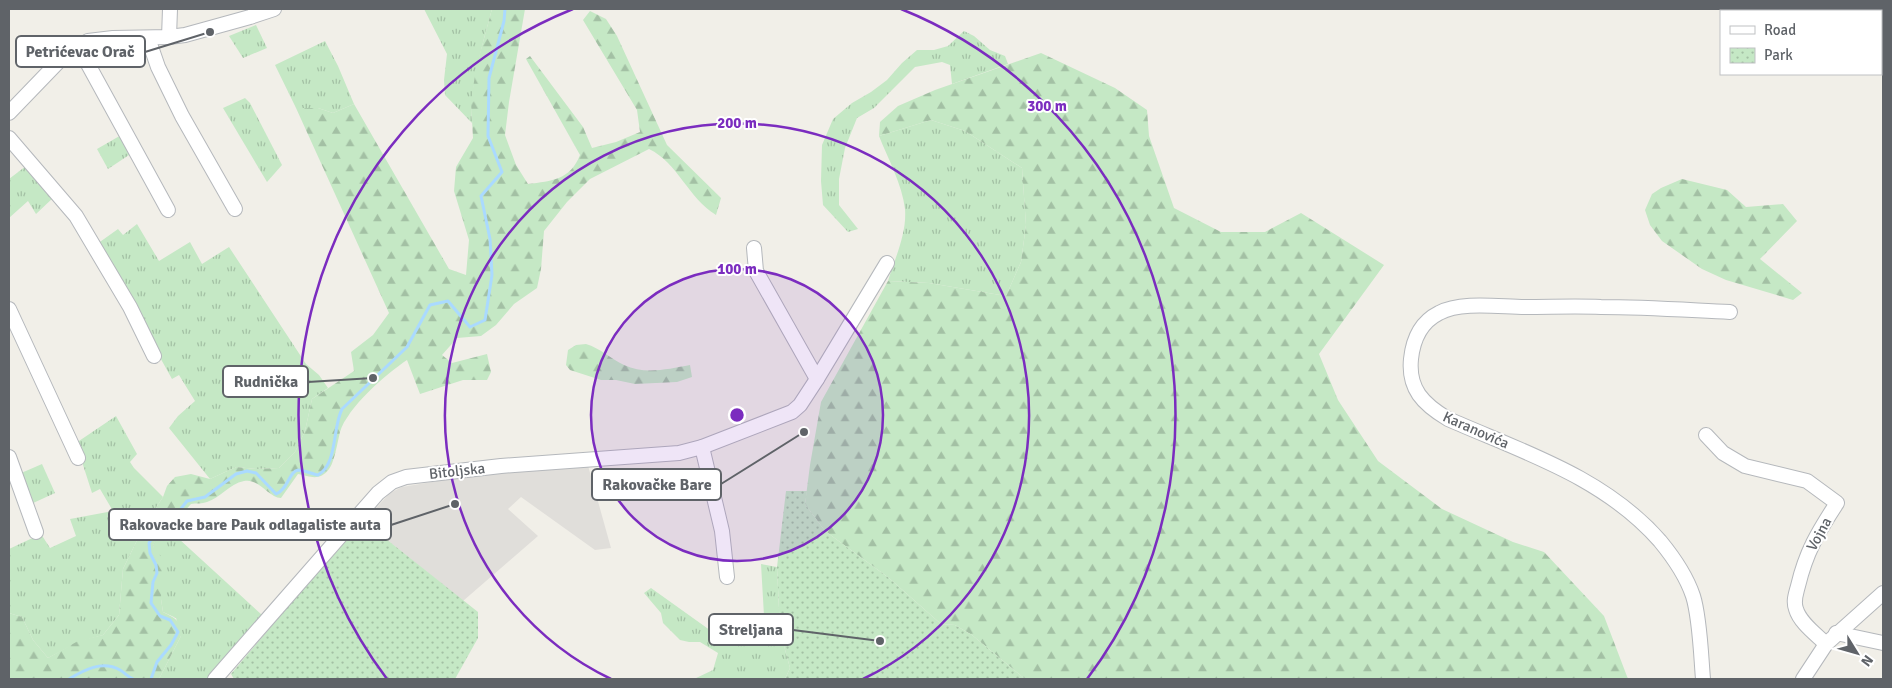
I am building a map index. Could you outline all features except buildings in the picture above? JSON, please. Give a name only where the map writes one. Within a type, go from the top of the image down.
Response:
[{"type":"street","points":[[169,37],[170,9]]},
{"type":"street","points":[[9,113],[63,56],[78,46],[94,39],[185,35],[274,9]]},
{"type":"street","points":[[148,38],[158,67],[182,116],[235,209]]},
{"type":"street","points":[[78,46],[168,210]]},
{"type":"street","points":[[9,138],[76,216],[130,307],[154,356]]},
{"type":"street","points":[[754,248],[756,271],[816,379]]},
{"type":"street","name":"Bitoljska","points":[[215,679],[374,497],[392,482],[406,477],[501,466],[678,453],[702,447],[782,416],[800,405],[887,263]]},
{"type":"street","name":"Karanovića","points":[[1703,679],[1694,598],[1685,575],[1649,529],[1612,498],[1565,469],[1448,419],[1432,410],[1419,396],[1411,380],[1411,362],[1413,342],[1422,327],[1439,313],[1463,306],[1600,307],[1730,312]]},
{"type":"street","points":[[9,309],[78,458]]},
{"type":"street","name":"Vojna","points":[[1706,435],[1723,453],[1744,466],[1807,481],[1837,503],[1816,536],[1803,565],[1794,601],[1796,611],[1801,618],[1826,644]]},
{"type":"street","points":[[702,447],[722,531],[727,577]]},
{"type":"street","points":[[9,457],[36,532]]},
{"type":"street","points":[[1804,679],[1826,644],[1836,633],[1883,594]]},
{"type":"street","points":[[1836,633],[1883,643]]},
{"type":"shaded area","points":[[587,462],[611,548],[595,550],[521,497],[508,509],[538,536],[463,601],[363,522],[390,493],[402,487],[491,472]]},
{"type":"green space","points":[[424,9],[492,9],[475,80],[472,123],[445,95],[444,80],[447,54]]},
{"type":"green space","points":[[492,9],[525,9],[505,135],[516,165],[528,184],[559,178],[571,170],[580,155],[526,59],[530,56],[583,127],[592,148],[616,142],[640,132],[637,110],[583,20],[590,11],[606,19],[617,36],[667,145],[721,198],[716,215],[706,208],[668,163],[649,149],[590,179],[567,202],[544,231],[541,269],[537,288],[514,304],[496,325],[481,336],[457,338],[442,355],[452,363],[487,354],[491,372],[487,380],[463,380],[420,394],[407,360],[368,392],[350,413],[340,432],[331,466],[326,473],[319,477],[298,474],[281,498],[276,497],[254,482],[244,481],[229,488],[212,500],[191,504],[159,536],[153,547],[163,559],[161,599],[163,612],[179,623],[181,636],[159,679],[9,679],[9,613],[22,617],[33,640],[48,658],[78,641],[103,635],[119,615],[123,569],[144,526],[163,497],[167,486],[175,477],[191,474],[210,479],[236,467],[256,469],[279,468],[295,452],[305,431],[312,399],[354,371],[351,352],[373,335],[389,313],[296,108],[318,108],[333,113],[354,104],[449,269],[466,275],[469,240],[454,191],[456,167],[473,138],[471,102],[476,68]]},
{"type":"green space","points":[[256,25],[267,48],[243,58],[229,36]]},
{"type":"green space","points":[[964,31],[974,36],[990,50],[1005,56],[1008,64],[952,84],[950,65],[942,62],[915,67],[874,108],[857,118],[845,148],[839,179],[839,205],[858,229],[848,232],[823,205],[821,181],[822,145],[833,119],[852,103],[887,80],[917,50],[934,50],[948,46]]},
{"type":"green space","points":[[325,41],[354,104],[333,113],[318,108],[296,108],[275,65]]},
{"type":"green space","points":[[1041,53],[1115,88],[1147,110],[1149,136],[1174,208],[1221,232],[1265,232],[1301,213],[1384,265],[1319,354],[1338,400],[1378,461],[1442,509],[1513,542],[1544,552],[1604,616],[1628,679],[1025,679],[972,635],[955,625],[941,624],[889,578],[825,531],[805,504],[821,402],[888,281],[929,283],[1006,296],[1021,262],[1026,225],[1022,168],[965,131],[931,120],[879,136],[880,122],[898,106],[935,90]]},
{"type":"green space","points":[[245,98],[250,103],[282,165],[267,182],[223,108]]},
{"type":"green space","points":[[931,120],[965,131],[1022,168],[1026,225],[1021,262],[1006,296],[929,283],[888,281],[902,236],[905,209],[898,181],[879,136]]},
{"type":"green space","points":[[123,134],[132,153],[108,169],[97,149]]},
{"type":"green space","points":[[26,166],[54,197],[36,214],[28,201],[9,218],[9,179]]},
{"type":"green space","points":[[1682,179],[1727,190],[1746,207],[1783,204],[1797,221],[1760,259],[1802,293],[1793,300],[1726,280],[1702,269],[1662,241],[1650,225],[1645,210],[1652,194]]},
{"type":"green space","points":[[137,224],[159,261],[190,242],[202,264],[229,247],[306,364],[319,375],[328,388],[312,399],[305,431],[295,452],[279,468],[256,469],[236,467],[210,479],[169,428],[178,416],[195,401],[179,375],[172,379],[97,244],[118,229],[123,235]]},
{"type":"green space","points":[[586,344],[624,365],[640,370],[657,370],[690,365],[692,377],[677,382],[635,384],[616,380],[601,380],[570,370],[566,365],[568,350],[576,345]]},
{"type":"green space","points":[[116,416],[137,454],[130,462],[163,497],[144,526],[123,569],[119,615],[103,635],[78,642],[48,658],[33,640],[22,617],[9,613],[9,549],[41,534],[50,548],[76,536],[70,519],[113,511],[100,489],[92,493],[76,443]]},
{"type":"green space","points":[[42,464],[55,493],[31,504],[19,474]]},
{"type":"green space","points":[[786,491],[807,491],[805,504],[825,531],[889,578],[941,624],[955,625],[972,635],[1025,679],[785,679],[790,668],[780,631],[777,567]]},
{"type":"green space","points":[[363,522],[478,612],[478,638],[455,679],[234,679],[231,674],[301,591]]},
{"type":"green space","points":[[167,528],[262,615],[207,679],[159,679],[181,636],[176,618],[163,612],[153,547],[155,540]]},
{"type":"green space","points":[[761,564],[777,567],[780,631],[790,668],[785,679],[694,679],[713,670],[718,653],[700,642],[680,640],[663,623],[661,613],[644,593],[651,588],[721,638],[726,634],[732,634],[744,624],[755,623],[764,616]]},
{"type":"waterway","points":[[151,679],[157,662],[171,645],[178,632],[170,620],[160,616],[151,603],[153,582],[157,573],[156,565],[150,553],[149,543],[154,535],[176,515],[187,501],[205,497],[236,474],[247,471],[256,473],[276,494],[283,489],[295,471],[300,470],[318,475],[324,470],[332,454],[342,409],[407,347],[430,305],[448,301],[470,327],[485,320],[492,275],[490,239],[481,196],[502,172],[488,136],[489,78],[504,21],[505,9]]},
{"type":"waterway","points":[[69,679],[81,672],[100,666],[113,667],[133,679]]},
{"type":"place","name":"Petrićevac Orač","points":[[210,32]]},
{"type":"place","name":"Rudnička","points":[[373,378]]},
{"type":"place","name":"Rakovačke Bare","points":[[804,432]]},
{"type":"place","name":"Rakovacke bare Pauk odlagaliste auta","points":[[455,504]]},
{"type":"place","name":"Streljana","points":[[880,641]]}]
